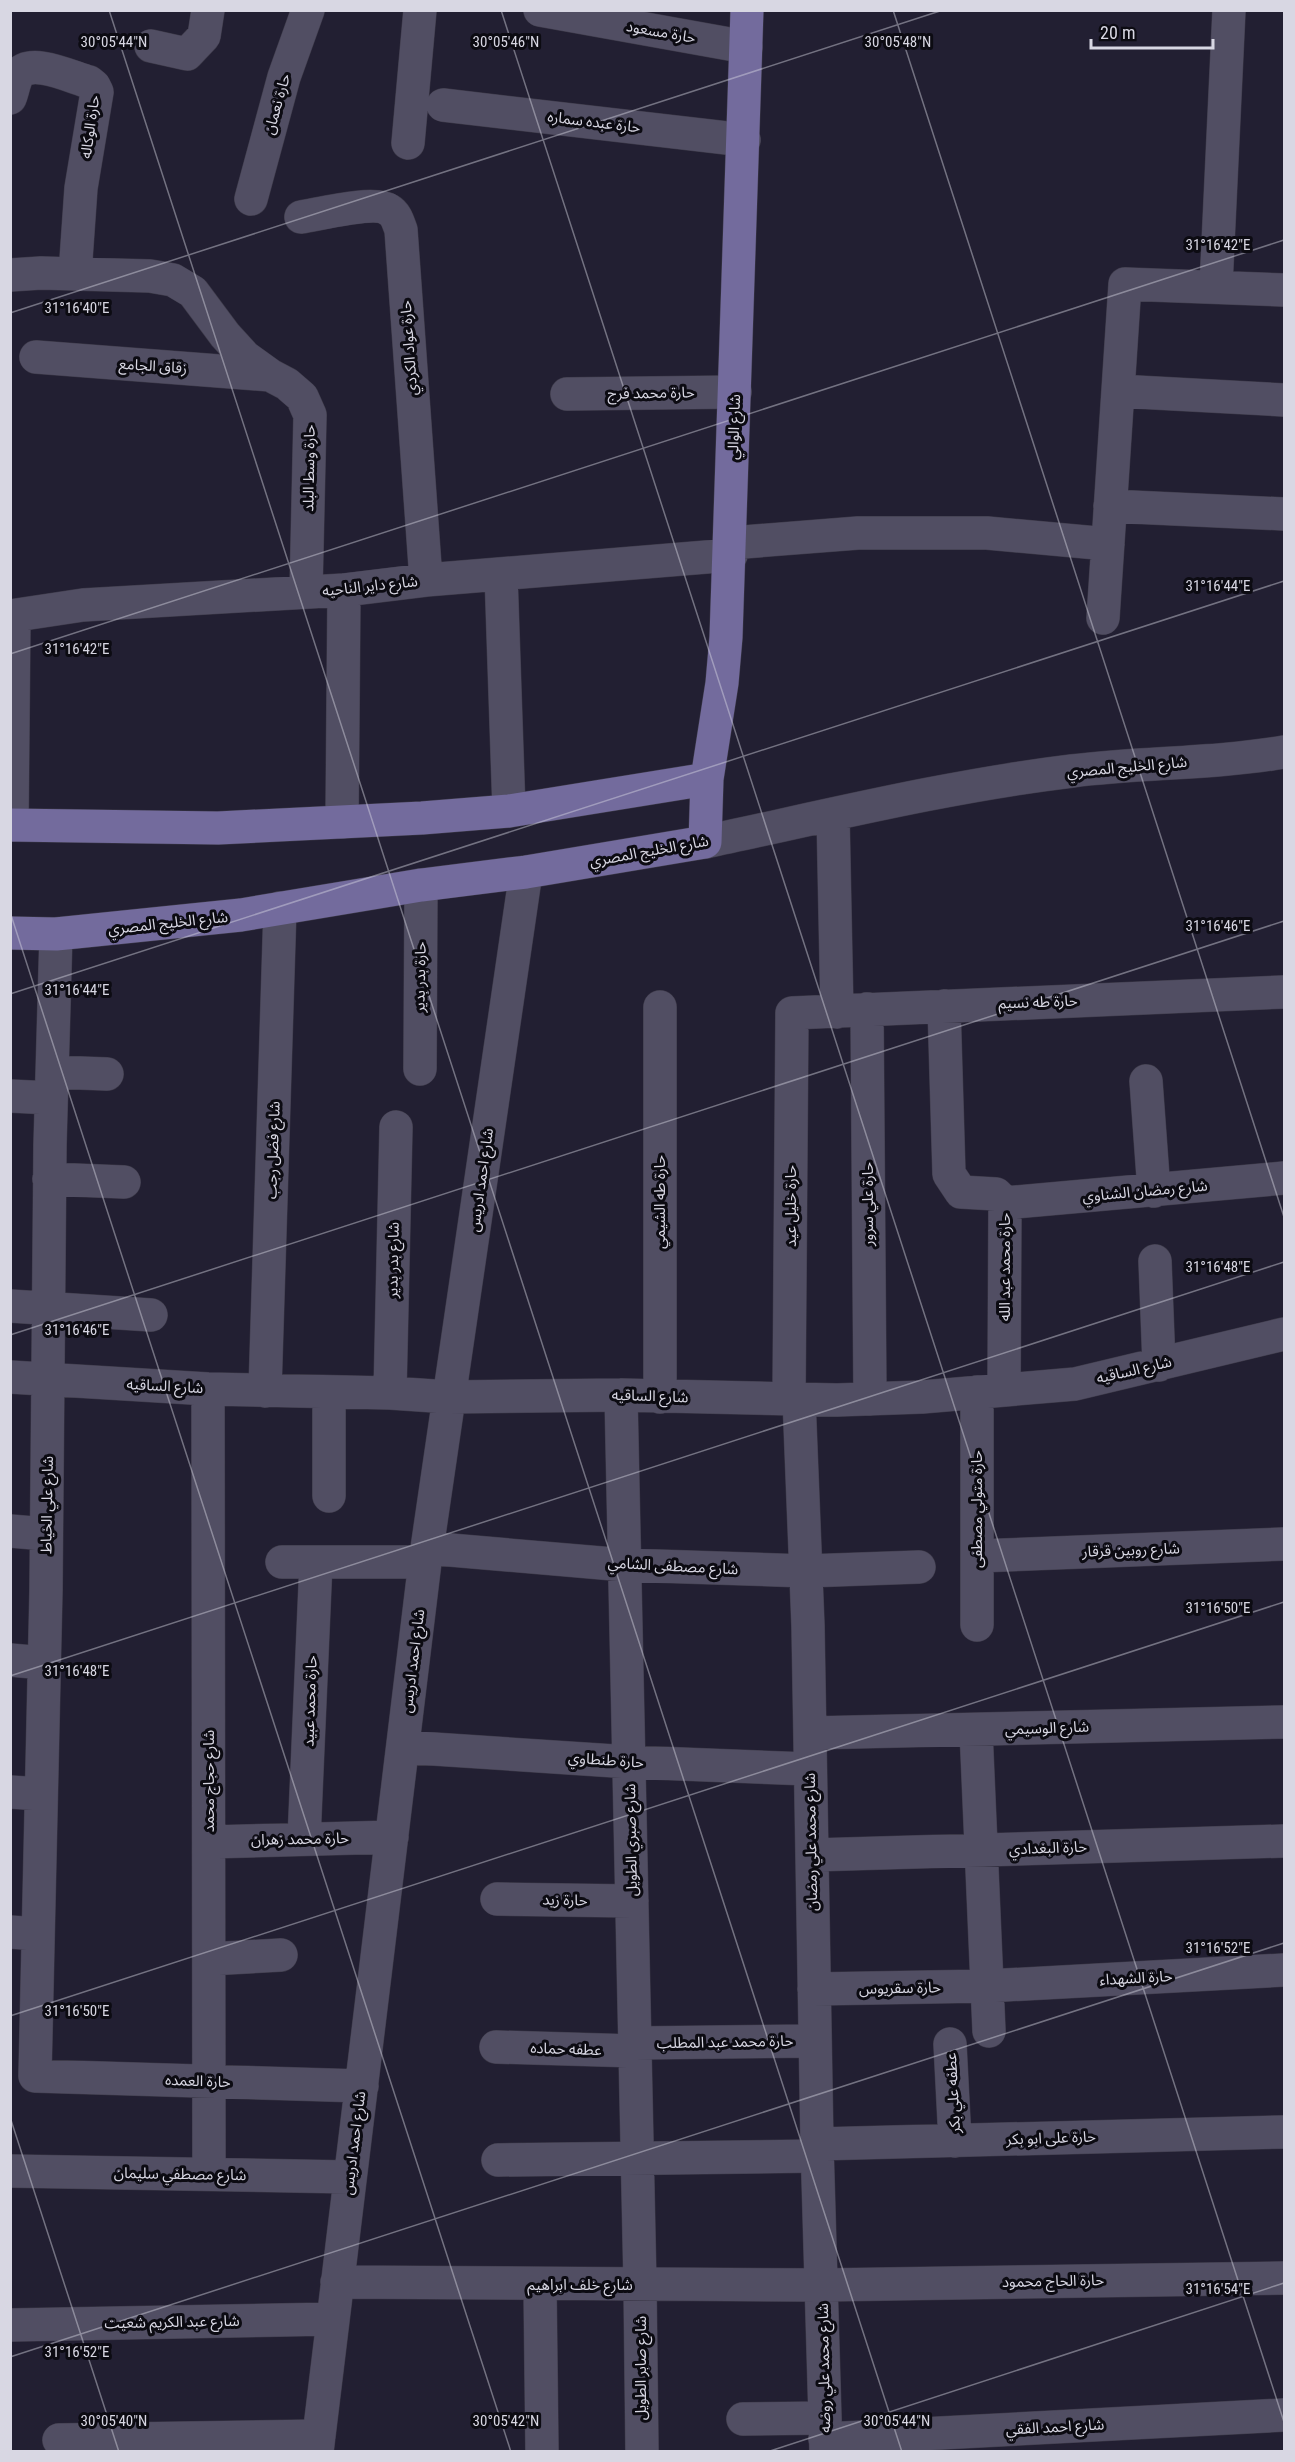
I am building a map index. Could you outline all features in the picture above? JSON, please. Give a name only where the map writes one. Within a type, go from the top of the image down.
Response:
[{"type":"main road","name":"شارع الوالي","points":[[705,842],[707,778],[722,683],[731,549],[747,10]]},
{"type":"main road","points":[[11,825],[218,828],[509,811],[707,778]]},
{"type":"main road","name":"شارع الخليج المصري","points":[[10,933],[56,934],[241,915],[421,885],[526,872],[705,842]]},
{"type":"street","points":[[151,46],[186,54],[204,36],[208,10]]},
{"type":"street","name":"حارة نعمان","points":[[251,199],[284,77],[308,10]]},
{"type":"street","points":[[408,142],[420,10]]},
{"type":"street","name":"حارة مسعود","points":[[540,10],[746,48]]},
{"type":"street","points":[[1216,286],[1229,10]]},
{"type":"street","name":"حارة الوكاله","points":[[10,98],[17,77],[22,71],[36,66],[88,82],[97,92],[81,188],[75,274]]},
{"type":"street","name":"حارة عبده سماره","points":[[443,105],[744,140]]},
{"type":"street","name":"حارة عواد الكردي","points":[[301,217],[377,206],[389,209],[397,218],[401,230],[426,580]]},
{"type":"street","name":"حارة وسط البلد","points":[[10,275],[150,276],[173,280],[193,292],[225,335],[245,357],[287,384],[302,397],[310,415],[306,592]]},
{"type":"street","points":[[1103,618],[1125,284],[1284,290]]},
{"type":"street","name":"زقاق الجامع","points":[[36,357],[270,375]]},
{"type":"street","points":[[1118,391],[1284,400]]},
{"type":"street","name":"حارة محمد فرج","points":[[567,394],[735,392]]},
{"type":"street","points":[[1110,506],[1284,514]]},
{"type":"street","name":"شارع داير الناحيه","points":[[12,616],[83,604],[344,590],[731,549],[858,533],[987,533],[1108,544]]},
{"type":"street","points":[[501,574],[509,811]]},
{"type":"street","points":[[342,822],[344,590]]},
{"type":"street","points":[[11,825],[12,616]]},
{"type":"street","name":"شارع الخليج المصري","points":[[705,842],[962,787],[1073,771],[1252,758],[1284,752]]},
{"type":"street","name":"حارة علي سرور","points":[[833,814],[852,1010],[870,1399]]},
{"type":"street","name":"شارع احمد ادريس","points":[[318,2444],[426,1555],[526,872]]},
{"type":"street","name":"حارة بدر بدير","points":[[420,1069],[421,885]]},
{"type":"street","name":"شارع فضل رجب","points":[[265,1391],[280,908]]},
{"type":"street","name":"شارع علي الخياط","points":[[27,2064],[24,1933],[26,1793],[44,1663],[49,1179],[56,934]]},
{"type":"street","name":"حارة طه نسيم","points":[[792,1013],[1284,992]]},
{"type":"street","name":"حارة محمد عبد الله","points":[[944,1006],[949,1174],[961,1192],[996,1194],[1005,1203],[990,1391]]},
{"type":"street","name":"حارة طه الشيمي","points":[[660,1007],[660,1397]]},
{"type":"street","name":"حارة خليل عيد","points":[[792,1013],[794,1399]]},
{"type":"street","points":[[10,1096],[107,1074]]},
{"type":"street","points":[[1146,1081],[1154,1191]]},
{"type":"street","name":"شارع بدر بدير","points":[[390,1393],[396,1127]]},
{"type":"street","name":"شارع رمضان الشناوي","points":[[1005,1203],[1284,1178]]},
{"type":"street","points":[[49,1179],[124,1182]]},
{"type":"street","points":[[1155,1261],[1159,1365]]},
{"type":"street","points":[[10,1306],[151,1315]]},
{"type":"street","name":"شارع الساقيه","points":[[10,1377],[208,1389],[390,1393],[449,1397],[621,1395],[870,1399],[1075,1383],[1284,1334]]},
{"type":"street","name":"شارع حجاج محمد","points":[[208,1389],[209,2174]]},
{"type":"street","name":"حارة متولي مصطفى","points":[[978,1625],[977,1556],[990,1391]]},
{"type":"street","points":[[329,1392],[329,1496]]},
{"type":"street","name":"شارع صبري الطويل","points":[[621,1395],[640,2284]]},
{"type":"street","name":"شارع محمد علي رمضان","points":[[794,1399],[806,1571],[817,2150],[822,2285]]},
{"type":"street","points":[[10,1531],[46,1534]]},
{"type":"street","name":"شارع روبين قرقار","points":[[977,1556],[1284,1544]]},
{"type":"street","name":"شارع مصطفى الشامي","points":[[282,1562],[426,1555],[806,1571],[919,1568]]},
{"type":"street","name":"حارة محمد عبيد","points":[[304,1839],[316,1562]]},
{"type":"street","points":[[10,1660],[44,1663]]},
{"type":"street","name":"شارع الوسيمي","points":[[810,1733],[1284,1722]]},
{"type":"street","points":[[976,1730],[989,2031]]},
{"type":"street","name":"حارة طنطاوي","points":[[403,1747],[630,1762],[809,1769]]},
{"type":"street","name":"حارة محمد زهران","points":[[209,1842],[392,1837]]},
{"type":"street","name":"حارة البغدادي","points":[[812,1855],[1284,1841]]},
{"type":"street","name":"حارة زيد","points":[[497,1899],[632,1901]]},
{"type":"street","points":[[209,1959],[281,1955]]},
{"type":"street","name":"حارة الشهداء","points":[[987,1986],[1284,1970]]},
{"type":"street","name":"حارة سقريوس","points":[[814,1989],[987,1986]]},
{"type":"street","name":"حارة محمد عبد المطلب","points":[[636,2047],[815,2041]]},
{"type":"street","name":"عطفه علي بكر","points":[[950,2044],[956,2141]]},
{"type":"street","name":"عطفه حماده","points":[[496,2047],[636,2047]]},
{"type":"street","name":"حارة العمده","points":[[27,2064],[209,2082],[362,2086]]},
{"type":"street","name":"حارة على ابو بكر","points":[[498,2160],[638,2160],[956,2141],[1284,2132]]},
{"type":"street","name":"شارع مصطفي سليمان","points":[[10,2171],[350,2176]]},
{"type":"street","name":"حارة الحاج محمود","points":[[822,2285],[1284,2278]]},
{"type":"street","name":"شارع خلف ابراهيم","points":[[337,2282],[822,2285]]},
{"type":"street","name":"شارع صابر الطويل","points":[[640,2284],[642,2451]]},
{"type":"street","points":[[540,2285],[542,2451]]},
{"type":"street","name":"شارع محمد علي روضه","points":[[822,2285],[825,2436]]},
{"type":"street","name":"شارع عبد الكريم شعيت","points":[[10,2325],[333,2319]]},
{"type":"street","name":"شارع احمد الفقي","points":[[743,2419],[825,2436],[1284,2415]]},
{"type":"street","points":[[59,2440],[318,2444]]}]
